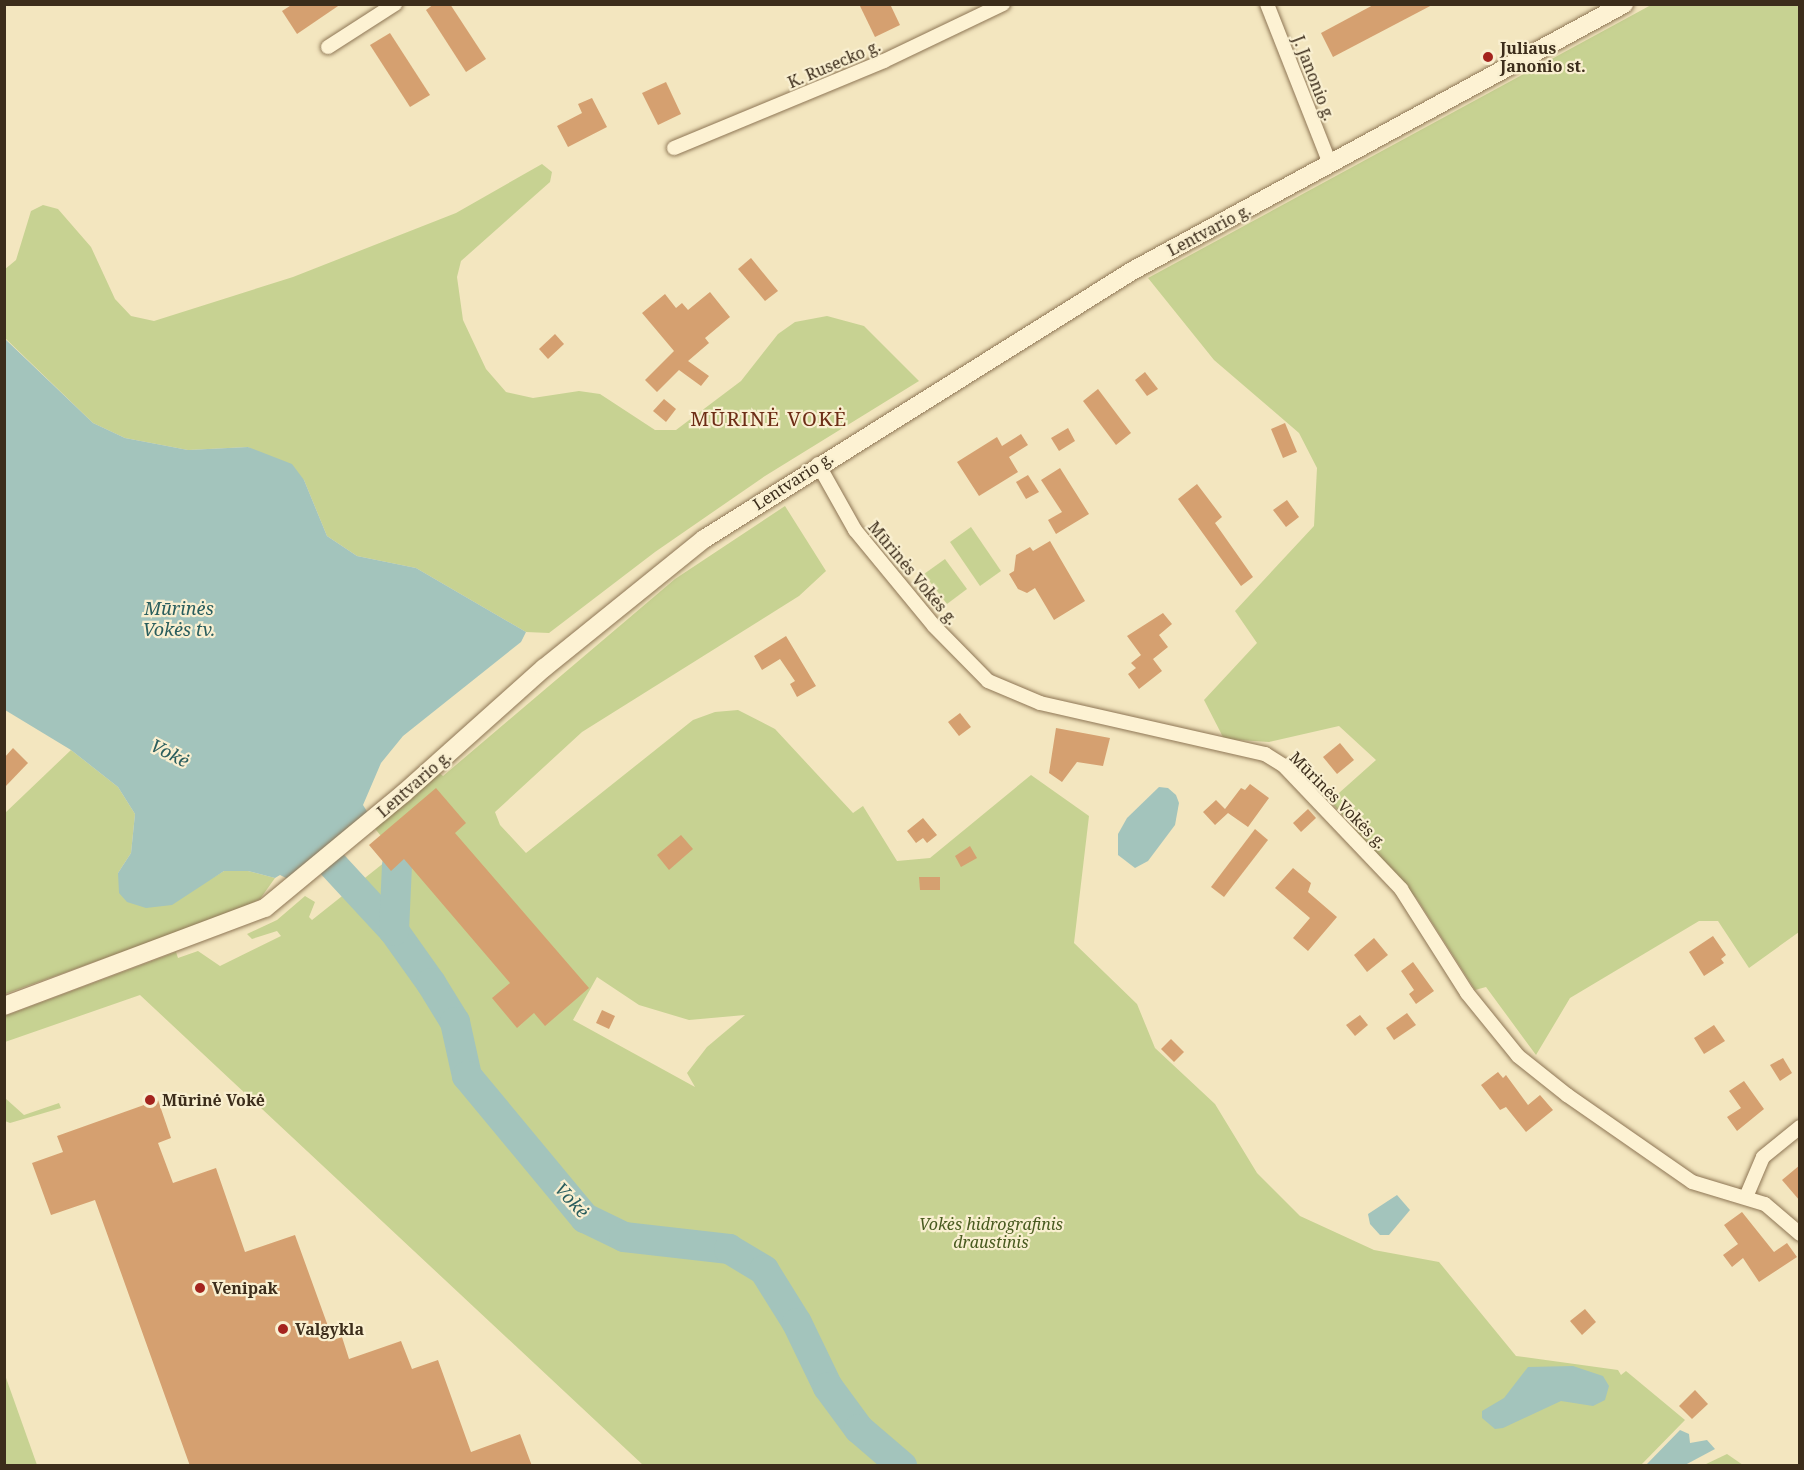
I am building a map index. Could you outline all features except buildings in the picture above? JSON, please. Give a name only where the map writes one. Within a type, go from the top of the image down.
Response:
[{"type":"main road","name":"Lentvario g.","points":[[4,1006],[223,927],[283,897],[654,576],[704,538],[818,464],[1132,271],[1624,4]]},
{"type":"street","points":[[327,47],[395,4]]},
{"type":"street","name":"K. Rusecko g.","points":[[674,148],[884,61],[1003,4]]},
{"type":"street","name":"J. Janonio g.","points":[[1268,4],[1330,164]]},
{"type":"street","name":"Mūrinės Vokės g.","points":[[818,464],[855,530],[934,626],[988,681],[1040,703],[1265,754],[1284,766],[1401,889],[1467,993],[1518,1056],[1567,1095],[1692,1182],[1746,1197],[1774,1210],[1800,1234]]},
{"type":"street","points":[[1746,1197],[1763,1157],[1800,1127]]},
{"type":"green space","points":[[1651,5],[1799,5],[1799,932],[1749,968],[1718,921],[1699,921],[1570,998],[1536,1055],[1486,987],[1475,990],[1417,899],[1330,801],[1376,760],[1339,726],[1269,742],[1224,739],[1204,700],[1257,643],[1235,611],[1314,526],[1317,468],[1299,433],[1214,360],[1148,278]]},
{"type":"green space","points":[[542,164],[552,172],[550,182],[461,261],[457,277],[463,320],[486,369],[506,392],[533,398],[579,391],[600,394],[655,430],[676,430],[741,381],[778,334],[795,322],[827,316],[864,326],[919,381],[765,476],[655,552],[549,633],[526,632],[416,568],[357,556],[327,536],[304,480],[248,447],[188,450],[125,438],[93,423],[5,338],[4,270],[16,260],[31,211],[43,205],[58,209],[91,247],[115,299],[131,316],[154,321],[293,277],[456,213]]},
{"type":"green space","name":"Vokės hidrografinis draustinis","points":[[785,506],[826,571],[799,596],[582,732],[495,812],[500,825],[526,853],[693,720],[715,712],[738,710],[775,729],[853,813],[863,806],[897,861],[930,858],[1031,775],[1089,816],[1074,943],[1137,1004],[1155,1048],[1215,1104],[1257,1173],[1300,1216],[1374,1250],[1439,1262],[1516,1356],[1618,1370],[1621,1375],[1626,1371],[1685,1420],[1640,1466],[643,1465],[140,995],[5,1042],[5,1016],[176,952],[178,958],[198,951],[220,966],[281,936],[277,931],[252,939],[247,934],[277,920],[305,896],[315,902],[309,917],[312,920],[395,854],[373,826],[438,772],[443,776],[675,579]],"holes":[[[597,977],[639,1005],[689,1020],[745,1015],[707,1047],[687,1073],[695,1087],[573,1020]]]},
{"type":"green space","points":[[971,527],[1001,571],[980,586],[950,542]]},
{"type":"green space","points":[[945,559],[967,589],[947,604],[924,574]]},
{"type":"green space","points":[[71,750],[118,787],[135,814],[131,853],[118,873],[204,883],[224,871],[248,871],[275,878],[260,899],[236,911],[5,994],[4,814]]},
{"type":"green space","points":[[5,1098],[24,1115],[59,1103],[61,1108],[10,1123],[5,1121]]},
{"type":"green space","points":[[5,1375],[37,1465],[5,1465]]},
{"type":"green space","points":[[1727,1454],[1743,1465],[1704,1465]]},
{"type":"water","name":"Mūrinės Vokės tv.","points":[[4,338],[93,423],[125,438],[188,450],[248,447],[292,464],[304,480],[327,536],[357,556],[416,568],[526,632],[521,642],[403,736],[381,763],[363,805],[368,813],[290,880],[280,875],[275,878],[248,871],[224,871],[172,905],[146,908],[127,902],[119,893],[118,873],[131,853],[135,814],[118,787],[71,750],[5,710]]},
{"type":"water","points":[[1159,787],[1168,788],[1176,795],[1179,803],[1175,825],[1148,861],[1135,868],[1118,855],[1118,834],[1127,818]]},
{"type":"water","points":[[1397,1195],[1410,1210],[1389,1235],[1380,1235],[1370,1224],[1368,1214]]},
{"type":"water","points":[[1573,1366],[1603,1376],[1609,1386],[1605,1400],[1593,1406],[1561,1401],[1503,1428],[1495,1429],[1482,1418],[1482,1411],[1504,1398],[1528,1367]]},
{"type":"water","points":[[1680,1430],[1689,1434],[1690,1443],[1707,1440],[1715,1449],[1685,1465],[1646,1465]]},
{"type":"waterway","name":"Vokė","points":[[333,865],[394,931],[431,983],[455,1022],[467,1076],[585,1218],[624,1237],[729,1249],[764,1270],[797,1323],[828,1387],[859,1429],[902,1466]]},
{"type":"waterway","points":[[394,931],[397,865]]},
{"type":"place","name":"Juliaus Janonio st.","points":[[1488,57]]},
{"type":"place","name":"Mūrinė Vokė","points":[[150,1100]]},
{"type":"place","name":"Venipak","points":[[200,1288]]},
{"type":"place","name":"Valgykla","points":[[283,1329]]},
{"type":"district","name":"MŪRINĖ VOKĖ","points":[[769,418]]}]
